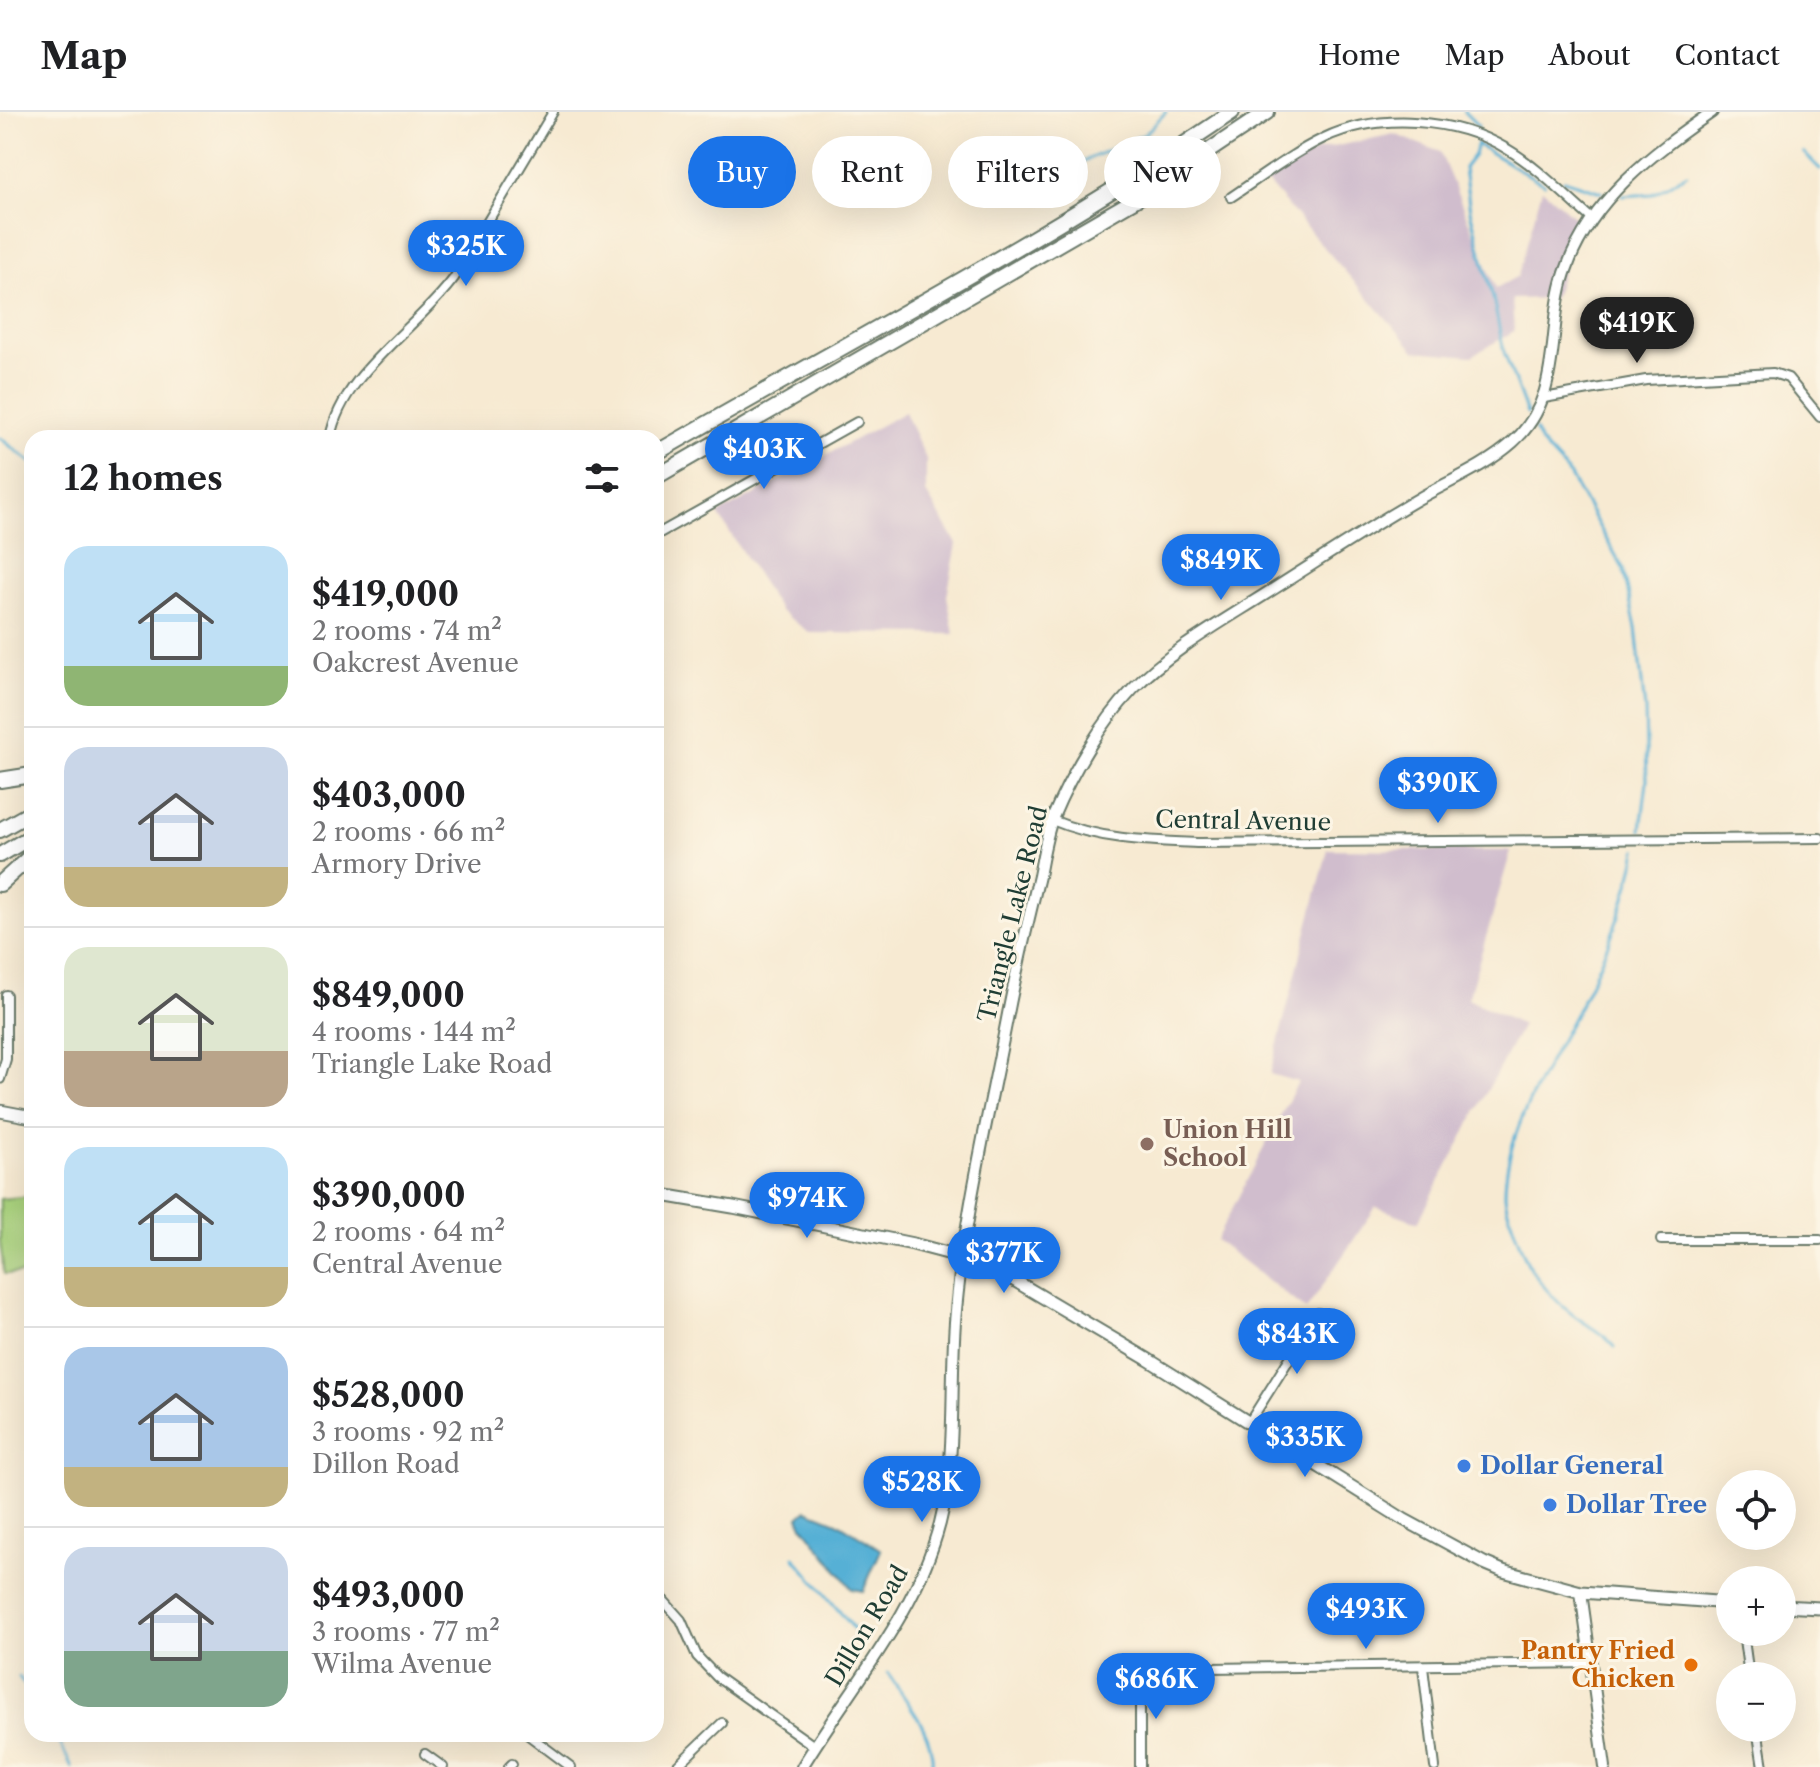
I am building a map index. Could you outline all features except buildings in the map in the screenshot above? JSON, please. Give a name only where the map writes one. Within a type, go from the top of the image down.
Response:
[{"type":"highway","points":[[664,448],[1076,212],[1232,112]]},
{"type":"highway","points":[[664,472],[1143,195],[1267,112]]},
{"type":"highway","points":[[0,780],[24,776]]},
{"type":"highway","points":[[0,830],[24,816]]},
{"type":"highway","points":[[0,855],[24,841]]},
{"type":"highway","points":[[0,884],[24,862]]},
{"type":"main road","points":[[0,1111],[24,1116]]},
{"type":"main road","points":[[664,1195],[913,1244],[985,1263],[1446,1544],[1503,1571],[1581,1592],[1716,1602]]},
{"type":"main road","points":[[1796,1607],[1820,1608]]},
{"type":"street","points":[[333,430],[343,401],[359,377],[436,302],[454,278],[553,112]]},
{"type":"street","name":"Triangle Lake Road","points":[[963,1257],[1018,963],[1052,820],[1082,760],[1104,726],[1134,689],[1179,650],[1513,442],[1530,424],[1544,398],[1553,361],[1560,292],[1567,268],[1592,219],[1635,169],[1712,112]]},
{"type":"street","points":[[1231,197],[1326,137],[1377,123],[1430,123],[1458,129],[1508,149],[1592,219]]},
{"type":"street","points":[[1544,398],[1646,380],[1773,373],[1788,378],[1820,417]]},
{"type":"street","points":[[664,531],[857,422]]},
{"type":"street","name":"Central Avenue","points":[[1052,820],[1079,831],[1111,837],[1200,843],[1820,838]]},
{"type":"street","points":[[0,1079],[6,1059],[6,995]]},
{"type":"street","points":[[1661,1240],[1820,1240]]},
{"type":"street","name":"Dillon Road","points":[[802,1767],[906,1608],[932,1551],[950,1478],[955,1318],[963,1257]]},
{"type":"street","points":[[1249,1423],[1318,1313]]},
{"type":"street","points":[[1581,1592],[1605,1767]]},
{"type":"street","points":[[664,1601],[681,1620],[697,1656],[717,1677],[814,1746]]},
{"type":"street","points":[[1140,1767],[1141,1669],[1591,1663]]},
{"type":"street","points":[[1423,1667],[1435,1767]]},
{"type":"street","points":[[676,1767],[722,1723]]},
{"type":"street","points":[[540,1742],[571,1767]]},
{"type":"street","points":[[1759,1742],[1763,1767]]},
{"type":"street","points":[[425,1754],[443,1767]]},
{"type":"shaded area","points":[[1394,134],[1440,152],[1496,288],[1518,276],[1542,189],[1578,220],[1554,298],[1512,299],[1514,331],[1472,356],[1415,351],[1265,180],[1318,150]]},
{"type":"shaded area","points":[[905,412],[926,459],[926,493],[957,544],[947,596],[954,634],[810,633],[780,611],[718,514]]},
{"type":"shaded area","points":[[1328,849],[1511,851],[1468,999],[1522,1025],[1418,1222],[1376,1207],[1306,1310],[1216,1240],[1298,1082],[1270,1074]]},
{"type":"green space","points":[[24,1197],[24,1273],[4,1274],[0,1199]]},
{"type":"water","points":[[807,1510],[837,1522],[881,1550],[863,1591],[852,1589],[803,1526],[799,1517]]},
{"type":"waterway","points":[[1088,159],[1145,134],[1166,112]]},
{"type":"waterway","points":[[1464,112],[1478,126]]},
{"type":"waterway","points":[[1477,143],[1474,155],[1464,168],[1470,211],[1504,352],[1527,414]]},
{"type":"waterway","points":[[1478,145],[1544,184]]},
{"type":"waterway","points":[[1803,152],[1820,169]]},
{"type":"waterway","points":[[1622,196],[1653,194],[1687,174]]},
{"type":"waterway","points":[[1564,180],[1602,192]]},
{"type":"waterway","points":[[1535,430],[1541,443],[1567,471],[1623,568],[1636,628],[1645,710],[1647,781],[1641,830]]},
{"type":"waterway","points":[[0,438],[24,457]]},
{"type":"waterway","points":[[1615,1347],[1566,1309],[1537,1277],[1518,1240],[1505,1195],[1513,1143],[1534,1091],[1602,959],[1623,905],[1637,850]]},
{"type":"waterway","points":[[794,1557],[860,1636]]},
{"type":"waterway","points":[[888,1673],[924,1730],[932,1755],[932,1767]]},
{"type":"waterway","points":[[19,1677],[24,1684]]},
{"type":"waterway","points":[[59,1742],[72,1767]]},
{"type":"place","name":"Union Hill School","points":[[1147,1144]]},
{"type":"place","name":"Dollar General","points":[[1464,1466]]},
{"type":"place","name":"Dollar Tree","points":[[1550,1505]]},
{"type":"place","name":"Pantry Fried Chicken","points":[[1691,1665]]}]
